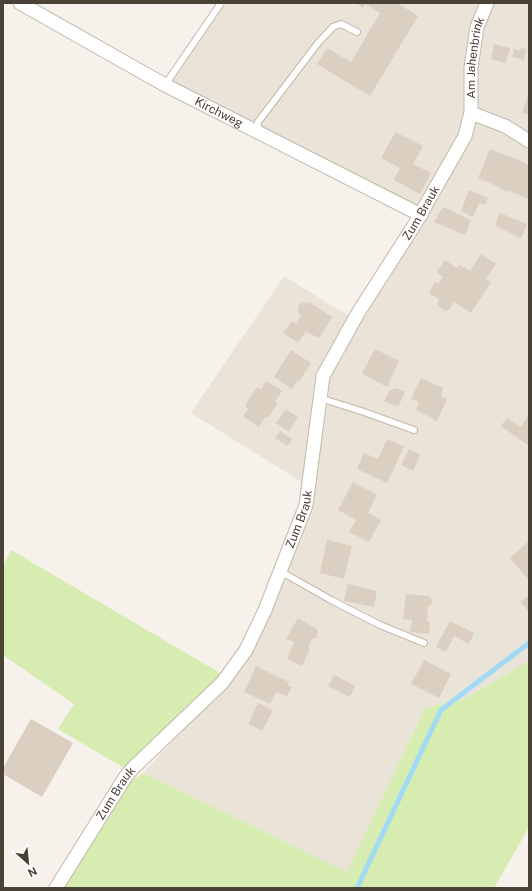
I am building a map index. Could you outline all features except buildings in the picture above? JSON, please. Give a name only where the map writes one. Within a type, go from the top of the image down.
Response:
[{"type":"street","name":"Kirchweg","points":[[20,3],[165,85],[421,214]]},
{"type":"street","name":"Am Jahenbrink","points":[[471,113],[471,68],[477,27],[487,3]]},
{"type":"street","points":[[471,113],[505,126],[529,141]]},
{"type":"street","name":"Zum Brauk","points":[[56,888],[126,776],[134,766],[222,683],[246,650],[265,610],[306,506],[323,376],[358,313],[421,214],[465,136],[471,113]]},
{"type":"lane","points":[[165,85],[221,3]]},
{"type":"lane","points":[[258,132],[258,122],[318,43],[333,27],[341,24],[357,32]]},
{"type":"lane","points":[[320,398],[414,430]]},
{"type":"lane","points":[[280,573],[287,575],[380,625],[424,643]]},
{"type":"shaded area","points":[[220,3],[529,3],[529,661],[464,699],[425,708],[347,872],[143,773],[224,685],[249,651],[310,487],[191,413],[284,276],[350,317],[427,215],[167,84]]},
{"type":"green space","points":[[11,550],[225,676],[124,768],[58,729],[74,704],[3,655],[3,566]]},
{"type":"green space","points":[[529,661],[529,827],[494,888],[61,888],[130,782],[143,773],[347,872],[425,708],[464,699]]},
{"type":"waterway","points":[[357,888],[441,710],[529,643]]}]
